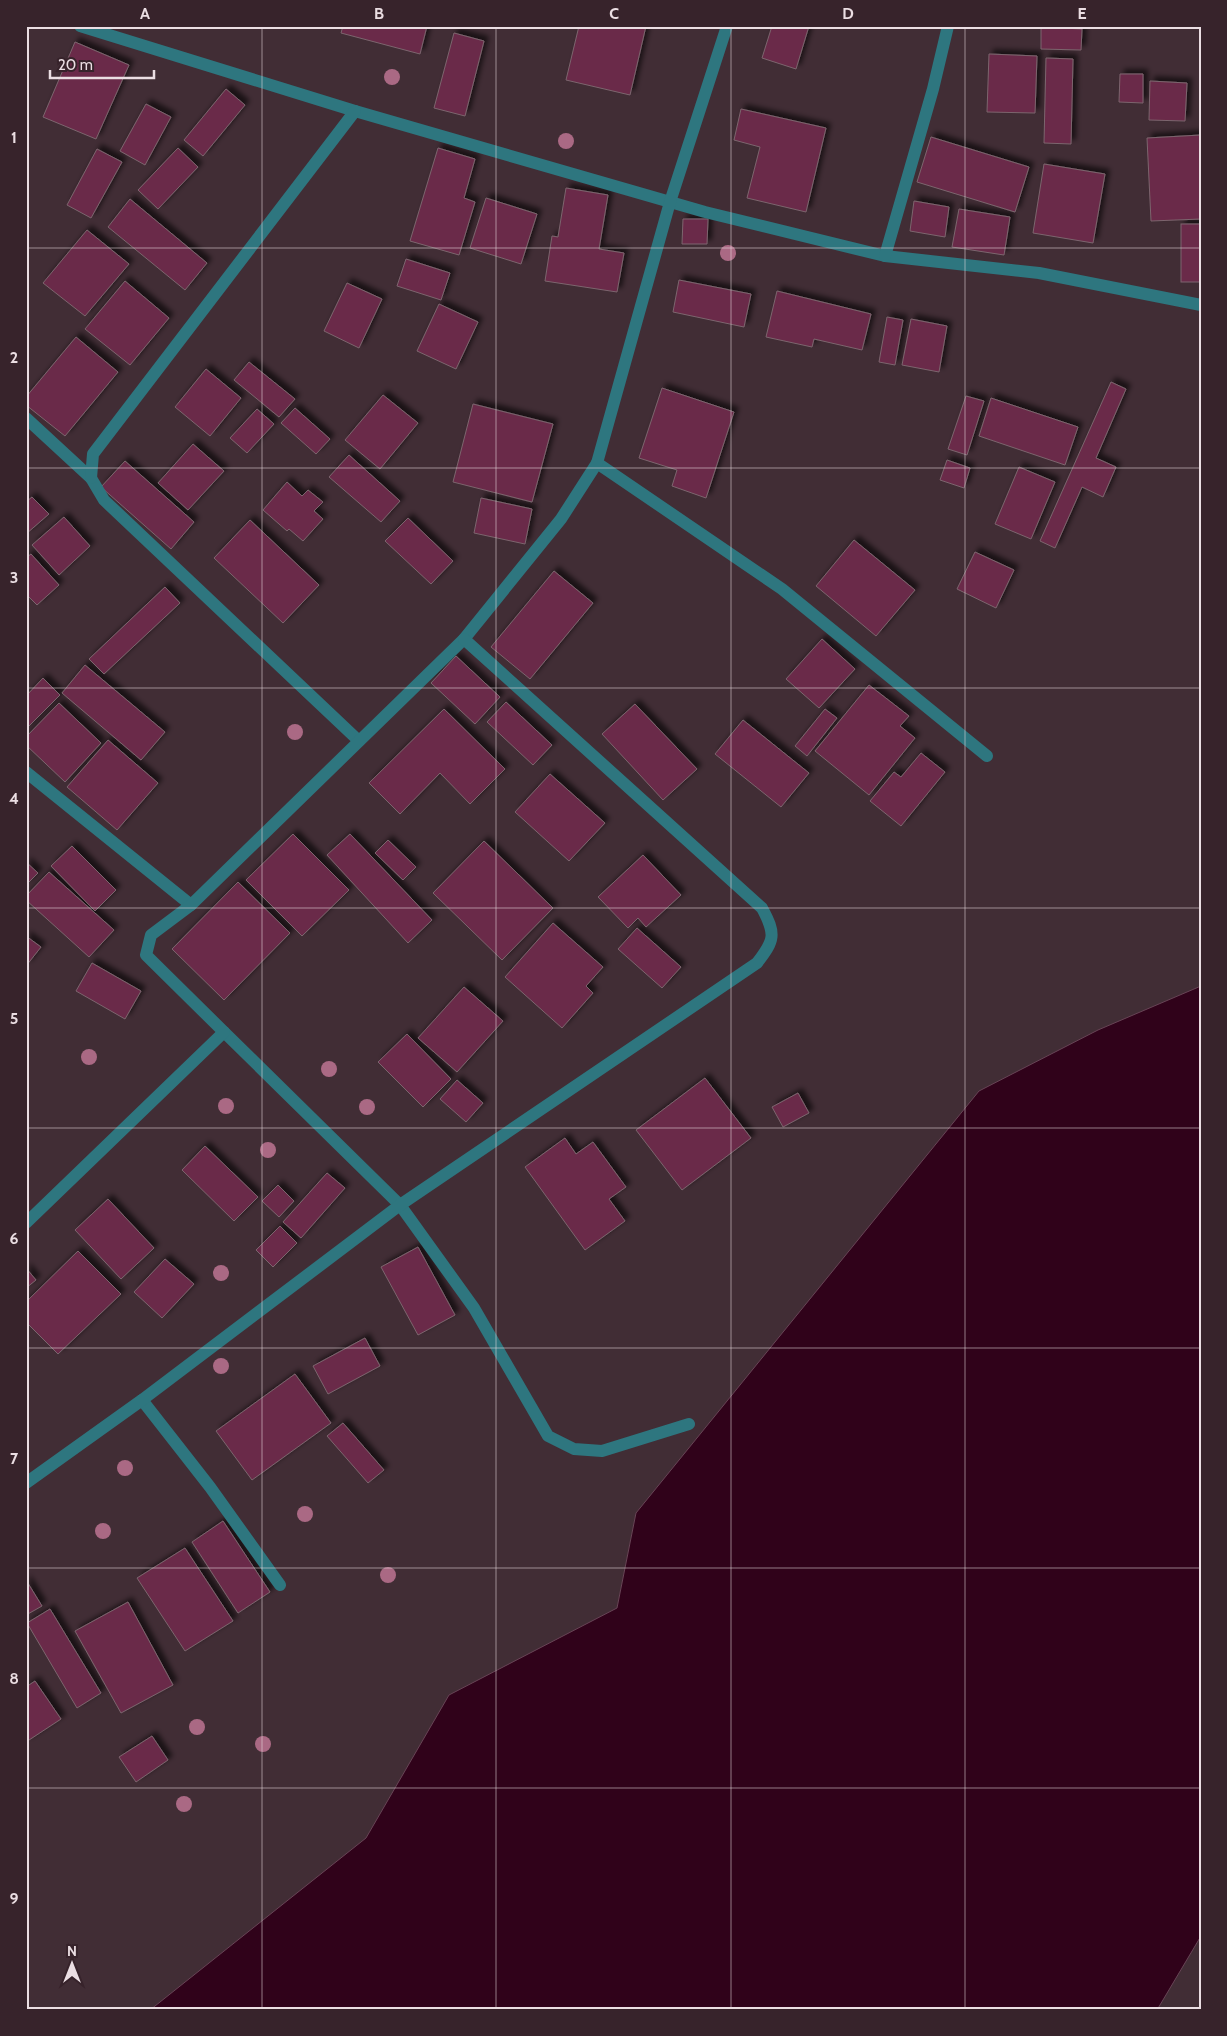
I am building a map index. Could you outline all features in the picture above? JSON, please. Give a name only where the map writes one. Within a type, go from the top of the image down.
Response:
[{"type":"street","points":[[80,26],[115,32],[355,111],[705,212],[886,256],[1039,274],[1201,305]]},
{"type":"street","points":[[689,1424],[602,1451],[574,1449],[548,1436],[474,1308],[400,1205],[146,955],[151,935],[191,905],[464,639],[561,519],[596,463],[670,202],[727,26]]},
{"type":"street","points":[[886,256],[933,89],[948,26]]},
{"type":"street","points":[[90,478],[94,454],[355,111]]},
{"type":"street","points":[[26,418],[90,478],[104,500],[359,741]]},
{"type":"street","points":[[596,463],[782,589],[987,756]]},
{"type":"street","points":[[26,1483],[142,1400],[400,1205],[757,963],[773,938],[769,921],[762,908],[464,639]]},
{"type":"street","points":[[26,772],[191,905]]},
{"type":"street","points":[[26,1223],[224,1032]]},
{"type":"street","points":[[142,1400],[210,1487],[280,1585]]},
{"type":"shaded area","points":[[1201,986],[1201,1936],[1157,2010],[150,2010],[366,1838],[449,1695],[617,1608],[636,1513],[979,1091],[1098,1030]]},
{"type":"building","points":[[343,26],[427,26],[420,54],[341,33]]},
{"type":"building","points":[[579,26],[646,26],[630,95],[566,80]]},
{"type":"building","points":[[772,26],[809,26],[796,69],[762,58]]},
{"type":"building","points":[[1041,27],[1082,29],[1081,50],[1041,49]]},
{"type":"building","points":[[454,33],[484,41],[465,116],[434,108]]},
{"type":"building","points":[[75,42],[129,65],[96,139],[43,117]]},
{"type":"building","points":[[989,54],[1037,56],[1035,113],[987,112]]},
{"type":"building","points":[[1046,58],[1073,59],[1071,144],[1044,143]]},
{"type":"building","points":[[1120,74],[1143,74],[1143,103],[1119,102]]},
{"type":"building","points":[[1150,81],[1187,83],[1185,121],[1149,120]]},
{"type":"building","points":[[226,89],[245,105],[203,156],[184,140]]},
{"type":"building","points":[[146,104],[171,117],[145,165],[120,151]]},
{"type":"building","points":[[741,109],[826,128],[806,212],[747,198],[760,147],[734,140]]},
{"type":"building","points":[[1201,135],[1201,219],[1151,221],[1147,138]]},
{"type":"building","points":[[931,137],[1029,167],[1015,212],[917,182]]},
{"type":"building","points":[[178,148],[198,167],[158,209],[138,190]]},
{"type":"building","points":[[438,148],[475,159],[464,198],[475,202],[459,255],[410,241]]},
{"type":"building","points":[[97,149],[122,162],[91,218],[67,205]]},
{"type":"building","points":[[1044,164],[1105,174],[1093,243],[1033,233]]},
{"type":"building","points":[[566,188],[608,195],[599,249],[624,253],[617,292],[545,281],[552,236],[558,237]]},
{"type":"building","points":[[486,198],[537,214],[521,264],[470,248]]},
{"type":"building","points":[[130,199],[207,263],[185,290],[108,227]]},
{"type":"building","points":[[914,201],[949,207],[945,237],[910,231]]},
{"type":"building","points":[[959,209],[1010,217],[1004,255],[952,247]]},
{"type":"building","points":[[683,219],[708,219],[707,244],[682,244]]},
{"type":"building","points":[[1181,224],[1201,224],[1201,282],[1181,282]]},
{"type":"building","points":[[87,230],[129,264],[85,316],[43,283]]},
{"type":"building","points":[[406,259],[450,273],[441,300],[397,286]]},
{"type":"building","points":[[679,280],[751,294],[744,327],[673,312]]},
{"type":"building","points":[[125,281],[169,318],[130,365],[85,329]]},
{"type":"building","points":[[347,283],[382,299],[359,348],[324,331]]},
{"type":"building","points":[[777,291],[871,314],[862,350],[814,339],[812,347],[766,337]]},
{"type":"building","points":[[439,304],[478,322],[456,369],[417,351]]},
{"type":"building","points":[[887,317],[903,320],[895,365],[879,362]]},
{"type":"building","points":[[911,319],[947,326],[939,372],[902,365]]},
{"type":"building","points":[[76,337],[118,372],[65,436],[26,405],[26,397]]},
{"type":"building","points":[[249,362],[295,399],[279,417],[234,380]]},
{"type":"building","points":[[206,369],[241,398],[210,436],[175,407]]},
{"type":"building","points":[[1111,382],[1126,389],[1096,458],[1116,467],[1103,497],[1082,487],[1055,548],[1040,541]]},
{"type":"building","points":[[662,388],[734,412],[706,498],[672,486],[677,470],[639,458]]},
{"type":"building","points":[[383,395],[418,423],[380,469],[345,440]]},
{"type":"building","points":[[966,396],[984,401],[967,455],[948,449]]},
{"type":"building","points":[[991,398],[1078,427],[1065,465],[979,436]]},
{"type":"building","points":[[473,404],[553,424],[532,502],[453,482]]},
{"type":"building","points":[[295,408],[330,439],[316,454],[281,423]]},
{"type":"building","points":[[257,409],[274,424],[247,453],[230,438]]},
{"type":"building","points":[[193,444],[224,471],[188,510],[158,483]]},
{"type":"building","points":[[349,455],[400,501],[381,522],[329,477]]},
{"type":"building","points":[[947,460],[970,468],[964,488],[940,480]]},
{"type":"building","points":[[125,461],[194,522],[171,549],[101,487]]},
{"type":"building","points":[[1019,467],[1055,482],[1031,539],[995,524]]},
{"type":"building","points":[[287,482],[302,496],[308,490],[323,502],[314,511],[323,519],[303,541],[289,529],[287,531],[263,510]]},
{"type":"building","points":[[32,497],[49,514],[26,534],[26,502]]},
{"type":"building","points":[[481,498],[532,509],[525,544],[474,533]]},
{"type":"building","points":[[64,517],[90,546],[59,575],[32,545]]},
{"type":"building","points":[[408,518],[453,561],[431,584],[385,541]]},
{"type":"building","points":[[250,520],[319,585],[283,623],[214,558]]},
{"type":"building","points":[[854,540],[915,590],[876,636],[816,586]]},
{"type":"building","points":[[975,552],[1014,570],[996,608],[957,589]]},
{"type":"building","points":[[31,554],[59,585],[37,605],[26,594],[26,558]]},
{"type":"building","points":[[554,571],[593,603],[530,679],[491,647]]},
{"type":"building","points":[[165,587],[180,603],[104,674],[89,659]]},
{"type":"building","points":[[822,639],[855,669],[819,708],[786,679]]},
{"type":"building","points":[[456,656],[500,697],[475,724],[431,683]]},
{"type":"building","points":[[85,665],[165,732],[141,760],[62,693]]},
{"type":"building","points":[[43,678],[60,695],[26,729],[26,696]]},
{"type":"building","points":[[869,685],[909,716],[900,726],[915,738],[869,795],[815,751]]},
{"type":"building","points":[[506,702],[552,745],[533,765],[487,722]]},
{"type":"building","points":[[59,703],[101,743],[65,782],[26,745],[26,737]]},
{"type":"building","points":[[635,704],[697,769],[663,800],[602,734]]},
{"type":"building","points":[[444,709],[505,769],[470,804],[440,773],[400,814],[369,783]]},
{"type":"building","points":[[825,709],[837,718],[807,756],[795,746]]},
{"type":"building","points":[[743,720],[809,773],[781,807],[715,754]]},
{"type":"building","points":[[108,740],[158,783],[117,830],[67,787]]},
{"type":"building","points":[[921,753],[945,772],[901,826],[870,801],[894,772],[901,777]]},
{"type":"building","points":[[550,774],[605,823],[569,861],[515,812]]},
{"type":"building","points":[[293,834],[349,890],[302,936],[246,880]]},
{"type":"building","points":[[350,834],[432,920],[408,943],[327,855]]},
{"type":"building","points":[[388,840],[416,867],[403,880],[375,853]]},
{"type":"building","points":[[484,841],[553,908],[502,960],[433,893]]},
{"type":"building","points":[[72,846],[116,890],[95,911],[51,866]]},
{"type":"building","points":[[643,855],[681,895],[646,927],[638,918],[628,928],[598,897]]},
{"type":"building","points":[[26,862],[38,873],[26,885]]},
{"type":"building","points":[[49,872],[114,930],[89,957],[26,900],[26,896]]},
{"type":"building","points":[[238,882],[290,933],[224,1000],[172,949]]},
{"type":"building","points":[[553,923],[603,967],[586,986],[593,993],[562,1028],[505,977]]},
{"type":"building","points":[[637,928],[681,967],[662,988],[618,949]]},
{"type":"building","points":[[26,936],[41,947],[26,966]]},
{"type":"building","points":[[92,963],[141,991],[125,1019],[76,991]]},
{"type":"building","points":[[464,987],[503,1021],[457,1072],[418,1038]]},
{"type":"building","points":[[407,1034],[451,1079],[423,1107],[378,1062]]},
{"type":"building","points":[[705,1078],[751,1138],[682,1190],[636,1130]]},
{"type":"building","points":[[457,1080],[483,1103],[466,1122],[440,1099]]},
{"type":"building","points":[[798,1093],[809,1113],[783,1127],[772,1107]]},
{"type":"building","points":[[565,1138],[576,1154],[593,1142],[626,1187],[609,1199],[625,1221],[585,1250],[525,1167]]},
{"type":"building","points":[[205,1146],[258,1197],[234,1221],[182,1170]]},
{"type":"building","points":[[327,1173],[345,1188],[301,1238],[283,1222]]},
{"type":"building","points":[[278,1185],[294,1201],[279,1217],[262,1201]]},
{"type":"building","points":[[108,1199],[154,1248],[121,1279],[75,1230]]},
{"type":"building","points":[[280,1226],[297,1243],[273,1267],[256,1250]]},
{"type":"building","points":[[418,1247],[455,1315],[418,1335],[381,1267]]},
{"type":"building","points":[[78,1251],[121,1294],[58,1354],[26,1322],[26,1302]]},
{"type":"building","points":[[165,1259],[194,1284],[162,1318],[134,1292]]},
{"type":"building","points":[[26,1268],[36,1280],[26,1288]]},
{"type":"building","points":[[365,1338],[380,1366],[328,1394],[313,1366]]},
{"type":"building","points":[[295,1374],[331,1423],[252,1480],[216,1431]]},
{"type":"building","points":[[343,1423],[384,1470],[368,1483],[327,1436]]},
{"type":"building","points":[[223,1521],[270,1592],[238,1613],[192,1542]]},
{"type":"building","points":[[185,1548],[233,1621],[185,1651],[137,1578]]},
{"type":"building","points":[[26,1580],[42,1606],[26,1615]]},
{"type":"building","points":[[128,1602],[173,1685],[121,1713],[75,1631]]},
{"type":"building","points":[[50,1609],[101,1693],[77,1708],[27,1623]]},
{"type":"building","points":[[35,1681],[61,1719],[26,1742],[26,1687]]},
{"type":"building","points":[[152,1736],[168,1760],[136,1782],[119,1757]]}]
